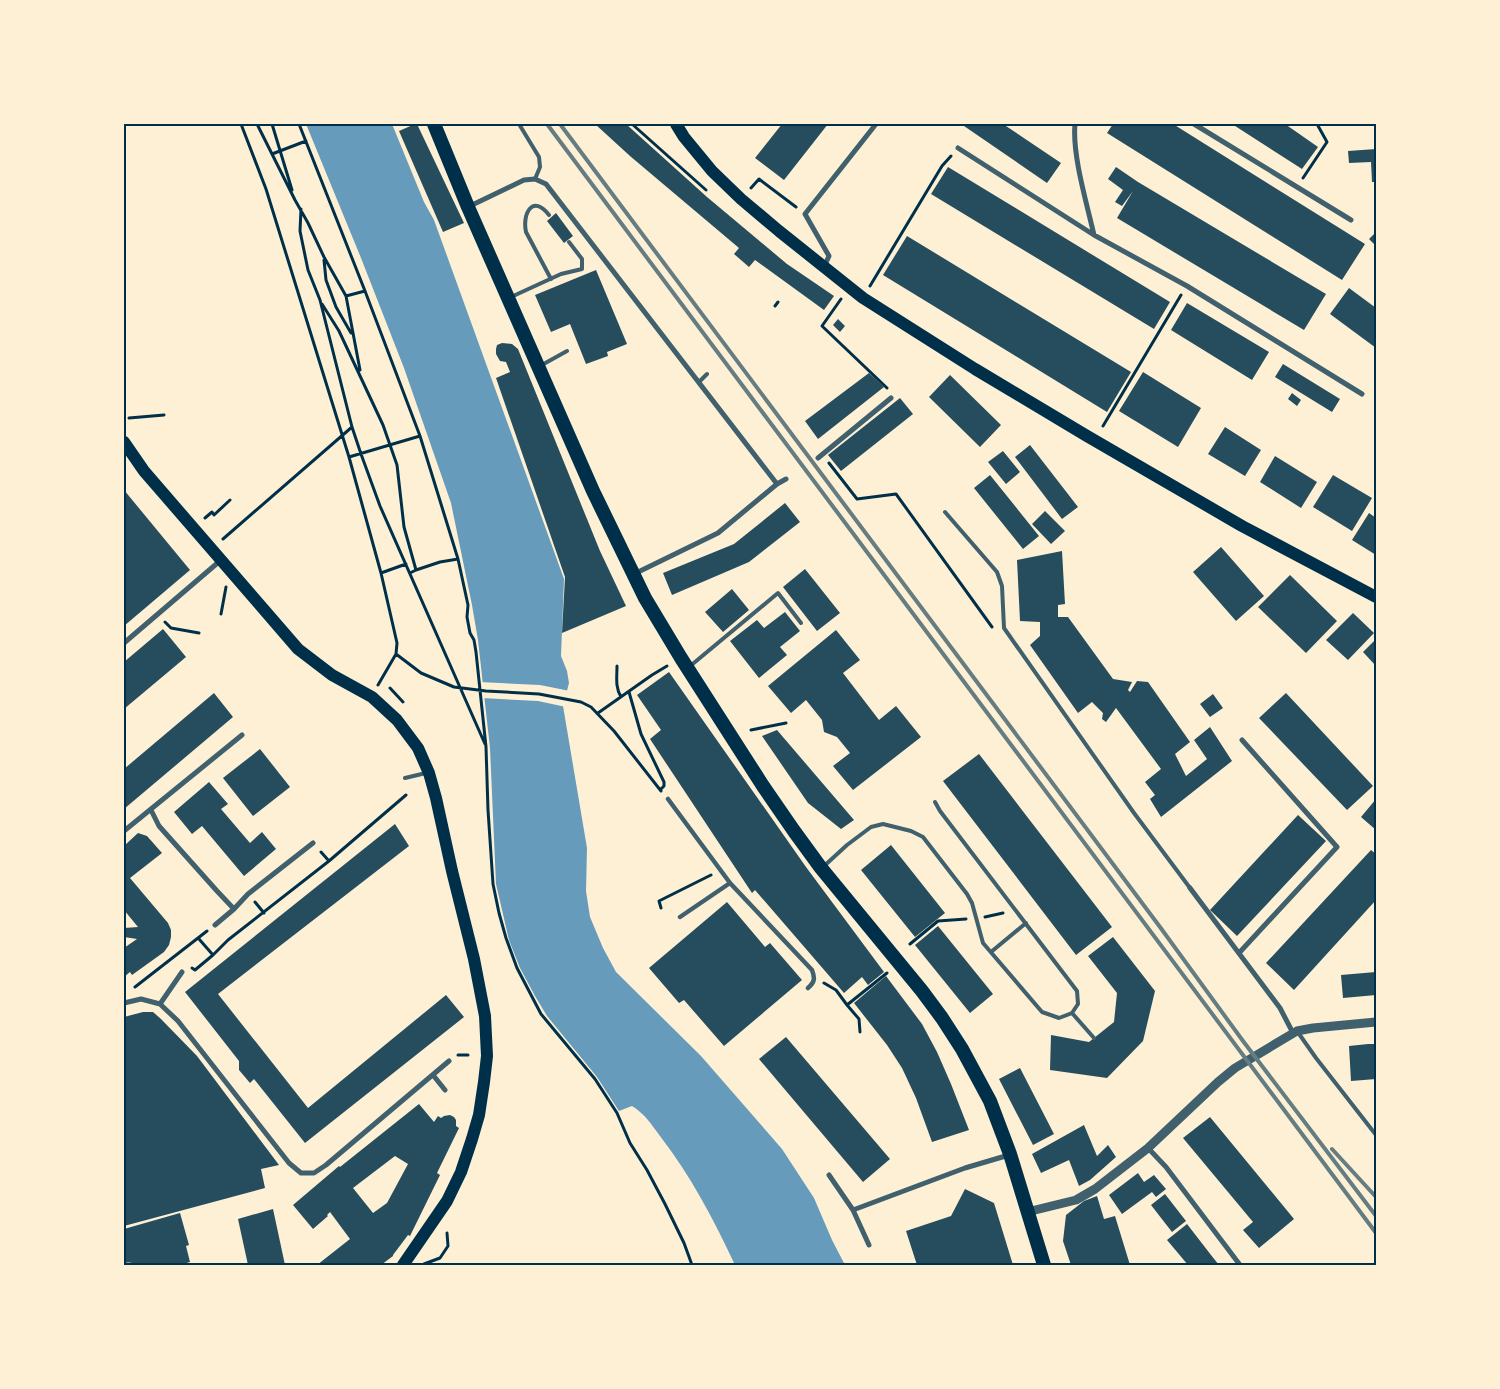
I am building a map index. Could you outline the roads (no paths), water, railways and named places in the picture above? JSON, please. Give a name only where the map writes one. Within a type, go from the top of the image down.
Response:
[{"type":"highway","points":[[434,124],[508,298],[632,575],[684,663],[763,786],[821,868],[898,961],[942,1018],[962,1049],[990,1101],[1010,1154],[1044,1265]]},
{"type":"main road","points":[[676,124],[684,137],[712,171],[741,199],[778,231],[863,298],[974,369],[1242,526],[1376,597]]},
{"type":"main road","points":[[124,442],[144,471],[298,649],[332,675],[372,697],[396,720],[418,748],[428,773],[436,798],[474,959],[485,1016],[487,1056],[478,1115],[461,1172],[447,1201],[403,1265]]},
{"type":"street","points":[[824,267],[829,256],[805,214],[876,124]]},
{"type":"street","points":[[1075,124],[1074,133],[1077,159],[1094,236]]},
{"type":"street","points":[[1194,124],[1351,220]]},
{"type":"street","points":[[958,148],[1094,236],[1187,286],[1362,394]]},
{"type":"street","points":[[468,206],[524,180],[534,179],[546,184],[777,484]]},
{"type":"street","points":[[820,456],[891,398]]},
{"type":"street","points":[[632,575],[718,533],[777,484],[786,480]]},
{"type":"street","points":[[124,643],[222,559]]},
{"type":"street","points":[[124,831],[242,736]]},
{"type":"street","points":[[1239,953],[1337,847],[1242,740]]},
{"type":"street","points":[[668,799],[730,883],[812,970],[815,978],[813,984],[808,988]]},
{"type":"street","points":[[151,810],[159,826],[234,909]]},
{"type":"street","points":[[215,925],[248,894],[313,843]]},
{"type":"street","points":[[680,917],[730,883]]},
{"type":"street","points":[[1190,888],[1280,1008],[1295,1032]]},
{"type":"street","points":[[160,1004],[182,972]]},
{"type":"street","points":[[124,1003],[142,999],[160,1004],[178,1021],[289,1163],[301,1173],[314,1173],[326,1165],[449,1061]]},
{"type":"street","points":[[1027,1212],[1076,1200],[1089,1193],[1148,1148],[1235,1068],[1295,1032],[1313,1028],[1376,1022]]},
{"type":"street","points":[[433,1075],[445,1090]]},
{"type":"street","points":[[1148,1148],[1166,1167],[1240,1265]]},
{"type":"street","points":[[852,1210],[965,1168],[1010,1154]]},
{"type":"street","points":[[829,1175],[852,1210],[869,1246]]},
{"type":"lane","points":[[518,124],[539,157],[540,167],[534,179]]},
{"type":"lane","points":[[549,215],[544,208],[537,206],[532,207],[524,218],[526,232],[551,279]]},
{"type":"lane","points":[[508,298],[561,274],[582,269],[582,259],[569,242]]},
{"type":"lane","points":[[539,367],[566,351]]},
{"type":"lane","points":[[699,382],[707,374]]},
{"type":"lane","points":[[945,512],[997,572],[1002,586],[1004,628],[1190,888]]},
{"type":"lane","points":[[684,663],[778,593],[802,622]]},
{"type":"lane","points":[[405,778],[428,773]]},
{"type":"lane","points":[[821,868],[847,845],[872,827],[883,824],[911,831],[923,837],[967,894],[972,903],[984,943],[991,952],[1042,1012],[1059,1018],[1072,1013],[1078,1004],[1077,991],[935,802]]},
{"type":"lane","points":[[991,952],[1026,924]]},
{"type":"lane","points":[[1072,1013],[1094,1038]]},
{"type":"lane","points":[[1295,1032],[1376,1135]]},
{"type":"water","points":[[306,124],[392,124],[424,202],[434,220],[564,579],[561,656],[569,683],[563,706],[587,848],[586,891],[590,917],[603,948],[616,972],[701,1056],[782,1149],[814,1198],[845,1265],[735,1265],[719,1231],[671,1151],[641,1112],[632,1106],[619,1111],[597,1077],[547,1016],[520,968],[509,940],[496,884],[490,748],[478,640],[451,503],[404,368]]},
{"type":"railway","points":[[547,124],[1376,1233]]},
{"type":"railway","points":[[560,124],[1160,927],[1243,1041],[1376,1216]]},
{"type":"railway","points":[[1332,1149],[1376,1197]]}]
